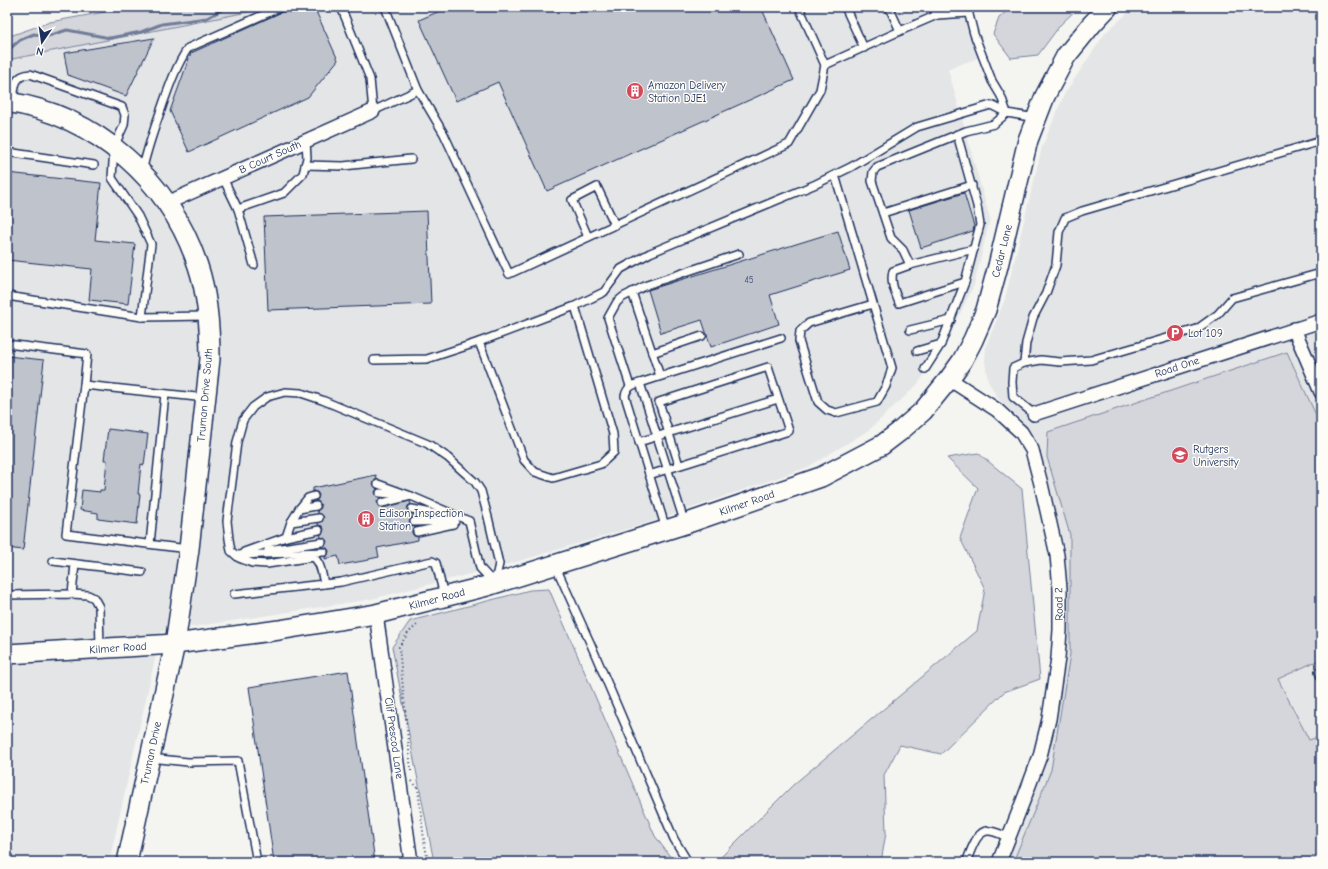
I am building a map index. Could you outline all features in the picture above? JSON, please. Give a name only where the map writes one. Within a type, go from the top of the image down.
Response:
[{"type":"street","name":"Cedar Lane","points":[[850,463],[882,445],[923,411],[949,379],[973,340],[986,310],[1000,260],[1028,140],[1036,118],[1045,96],[1066,56],[1108,7]]},
{"type":"street","name":"Truman Drive South","points":[[10,102],[39,108],[60,116],[92,132],[114,147],[142,173],[167,203],[190,245],[198,266],[206,296],[210,359],[189,549],[175,644]]},
{"type":"street","name":"B Court South","points":[[167,203],[373,112]]},
{"type":"street","name":"Road One","points":[[1034,414],[1321,321]]},
{"type":"street","points":[[1294,329],[1321,392]]},
{"type":"street","name":"Road 2","points":[[949,379],[997,410],[1021,432],[1032,450],[1057,555],[1060,589],[1060,630],[1058,658],[1049,719],[1040,756],[1009,838],[998,862]]},
{"type":"street","name":"Kilmer Road","points":[[8,657],[175,644],[279,630],[376,614],[494,584],[685,524],[821,477],[850,463]]},
{"type":"street","name":"Clif Prescod Lane","points":[[376,614],[411,862]]},
{"type":"street","name":"Truman Drive","points":[[127,862],[175,644]]},
{"type":"lane","points":[[142,173],[146,151],[166,96],[183,55],[188,48],[281,7]]},
{"type":"lane","points":[[341,7],[370,79],[373,112],[418,90]]},
{"type":"lane","points":[[385,7],[418,90],[444,134],[509,274],[789,144],[820,90],[825,65],[799,7]]},
{"type":"lane","points":[[845,7],[864,48]]},
{"type":"lane","points":[[889,7],[900,31]]},
{"type":"lane","points":[[933,7],[936,15]]},
{"type":"lane","points":[[825,65],[936,15],[968,10],[974,34],[992,81],[1007,113]]},
{"type":"lane","points":[[10,102],[16,80],[22,75],[30,74],[122,107],[125,115],[124,125],[114,147],[112,178],[138,216],[151,244],[142,317]]},
{"type":"lane","points":[[374,360],[428,359],[479,342],[575,306],[604,292],[621,269],[650,253],[747,214],[852,167],[916,127],[991,105],[1007,113],[1036,118]]},
{"type":"lane","points":[[910,265],[903,250],[890,238],[872,180],[872,172],[877,167],[957,134],[994,124],[1007,113]]},
{"type":"lane","points":[[925,369],[941,344],[951,320],[965,282],[980,225],[972,185],[957,134]]},
{"type":"lane","points":[[238,209],[284,193],[303,174],[307,158],[306,141]]},
{"type":"lane","points":[[1024,362],[1026,343],[1033,318],[1046,293],[1056,265],[1059,232],[1065,218],[1082,211],[1321,141]]},
{"type":"lane","points":[[7,152],[94,164]]},
{"type":"lane","points":[[305,165],[343,166],[411,160]]},
{"type":"lane","points":[[835,175],[892,368],[886,386],[877,402],[836,413],[827,410],[818,402],[799,341],[800,331],[809,323],[873,304]]},
{"type":"lane","points":[[223,178],[238,209],[254,265]]},
{"type":"lane","points":[[883,213],[972,185]]},
{"type":"lane","points":[[588,237],[572,200],[598,187],[615,225]]},
{"type":"lane","points":[[965,282],[899,303],[892,286],[891,278],[893,271],[910,265],[974,249]]},
{"type":"lane","points":[[630,386],[608,318],[617,302],[632,292],[647,285],[739,254]]},
{"type":"lane","points":[[1034,414],[1013,396],[1013,368],[1024,362],[1040,360],[1060,362],[1091,360],[1197,329],[1218,314],[1232,298],[1321,273]]},
{"type":"lane","points":[[632,292],[660,376]]},
{"type":"lane","points":[[7,296],[142,317],[208,316]]},
{"type":"lane","points":[[479,342],[524,460],[535,472],[553,478],[601,464],[614,452],[613,434],[575,306]]},
{"type":"lane","points":[[910,330],[951,320]]},
{"type":"lane","points":[[652,352],[702,336]]},
{"type":"lane","points":[[666,530],[625,396],[626,390],[630,386],[781,338]]},
{"type":"lane","points":[[7,344],[87,354],[66,534],[189,549]]},
{"type":"lane","points":[[917,351],[941,344]]},
{"type":"lane","points":[[649,475],[789,431],[768,367],[659,402],[679,465]]},
{"type":"lane","points":[[640,383],[685,524]]},
{"type":"lane","points":[[84,385],[206,398]]},
{"type":"lane","points":[[324,584],[319,564],[313,557],[267,564],[252,563],[239,558],[231,551],[227,521],[237,442],[243,420],[252,407],[267,397],[285,392],[301,393],[322,400],[428,444],[447,457],[475,482],[481,491],[485,504],[499,564],[494,584]]},
{"type":"lane","points":[[150,544],[165,394]]},
{"type":"lane","points":[[639,442],[778,399]]},
{"type":"lane","points":[[378,484],[411,496],[469,521]]},
{"type":"lane","points":[[380,493],[411,496]]},
{"type":"lane","points":[[286,538],[291,522],[299,509],[308,498],[314,496]]},
{"type":"lane","points":[[382,503],[411,496]]},
{"type":"lane","points":[[299,509],[316,506]]},
{"type":"lane","points":[[412,509],[469,521]]},
{"type":"lane","points":[[291,522],[319,518]]},
{"type":"lane","points":[[414,522],[469,521]]},
{"type":"lane","points":[[417,532],[469,521]]},
{"type":"lane","points":[[469,521],[480,568],[494,584]]},
{"type":"lane","points":[[236,555],[286,538],[319,530]]},
{"type":"lane","points":[[236,555],[322,542]]},
{"type":"lane","points":[[236,555],[324,552]]},
{"type":"lane","points":[[234,594],[341,582],[432,561],[436,563],[444,597]]},
{"type":"lane","points":[[53,562],[142,572]]},
{"type":"lane","points":[[72,594],[75,564]]},
{"type":"lane","points":[[555,565],[595,654],[674,839],[688,862]]},
{"type":"lane","points":[[7,595],[72,594],[88,595],[94,598],[99,607],[100,649]]},
{"type":"lane","points":[[1321,671],[1319,672],[1321,677]]},
{"type":"lane","points":[[150,758],[188,762],[238,761],[257,862]]},
{"type":"lane","points":[[966,862],[980,834],[985,831],[991,831],[1009,838]]},
{"type":"path","points":[[417,625],[408,633],[400,647],[412,782],[418,788],[428,862]]},
{"type":"shaded area","points":[[132,7],[266,7],[263,9],[7,60],[7,37],[50,22]]},
{"type":"shaded area","points":[[266,7],[967,7],[983,56],[948,69],[990,219],[974,285],[943,348],[917,385],[869,430],[808,467],[654,521],[509,564],[372,599],[161,632],[109,862],[7,862],[7,60],[263,9]]},
{"type":"shaded area","points":[[1011,7],[1079,7],[1061,24],[1038,55],[1011,58],[993,34],[999,18]]},
{"type":"shaded area","name":"Rutgers University","points":[[1135,7],[1321,7],[1321,862],[1005,862],[1044,763],[1060,689],[1065,639],[1065,551],[1047,476],[1033,434],[1017,416],[998,399],[988,381],[985,362],[986,346],[1005,299],[1042,147],[1065,93],[1106,32]]},
{"type":"shaded area","points":[[1287,352],[1321,426],[1321,659],[1278,679],[1309,740],[1321,736],[1321,862],[1013,862],[1051,770],[1070,654],[1070,535],[1047,457],[1048,432]]},
{"type":"shaded area","points":[[978,453],[1022,489],[1040,679],[1004,692],[941,754],[900,745],[884,775],[886,833],[881,862],[716,862],[794,784],[977,631],[985,589],[960,538],[978,488],[947,458]]},
{"type":"shaded area","points":[[549,589],[655,836],[674,862],[434,862],[392,647],[410,621],[530,590]]},
{"type":"building","points":[[293,7],[314,7],[338,60],[308,97],[189,152],[170,111],[191,53]]},
{"type":"building","name":"Amazon Delivery Station DJE1","points":[[449,7],[761,7],[794,80],[547,191],[498,82],[456,101],[419,20]]},
{"type":"building","points":[[154,38],[126,96],[68,75],[64,53]]},
{"type":"building","points":[[7,173],[101,183],[95,240],[135,244],[128,304],[89,300],[92,269],[7,260]]},
{"type":"building","points":[[964,193],[974,226],[973,231],[921,248],[909,210]]},
{"type":"building","points":[[427,211],[431,304],[268,310],[264,217]]},
{"type":"building","points":[[838,231],[850,270],[770,295],[779,324],[711,347],[702,320],[661,333],[648,290]]},
{"type":"building","points":[[7,356],[44,360],[23,550],[7,548]]},
{"type":"building","points":[[108,429],[148,434],[144,465],[141,464],[137,524],[98,519],[98,513],[80,510],[82,490],[100,492],[100,490],[104,490],[107,460],[104,460]]},
{"type":"building","name":"Edison Inspection Station","points":[[376,475],[377,479],[373,484],[377,489],[375,492],[376,495],[381,498],[377,501],[378,506],[383,508],[410,501],[411,504],[408,506],[407,510],[409,513],[413,514],[413,517],[410,519],[409,523],[411,526],[415,527],[412,530],[412,533],[414,536],[418,537],[418,540],[377,548],[379,557],[369,560],[340,565],[338,556],[325,559],[329,551],[327,548],[323,547],[327,541],[320,535],[323,533],[324,529],[322,526],[318,525],[318,523],[322,522],[324,517],[317,511],[321,508],[321,505],[318,501],[315,501],[318,499],[319,495],[317,492],[313,491],[313,488]]},
{"type":"building","points":[[348,671],[375,862],[274,862],[249,687]]},
{"type":"waterway","points":[[7,51],[20,40],[34,34],[48,36],[67,30],[110,38],[141,32],[162,24],[207,18],[227,7]]},
{"type":"place","name":"Amazon Delivery Station DJE1","points":[[635,91]]},
{"type":"place","name":"Lot 109","points":[[1175,333]]},
{"type":"place","name":"Rutgers University","points":[[1180,455]]},
{"type":"place","name":"Edison Inspection Station","points":[[366,519]]}]
